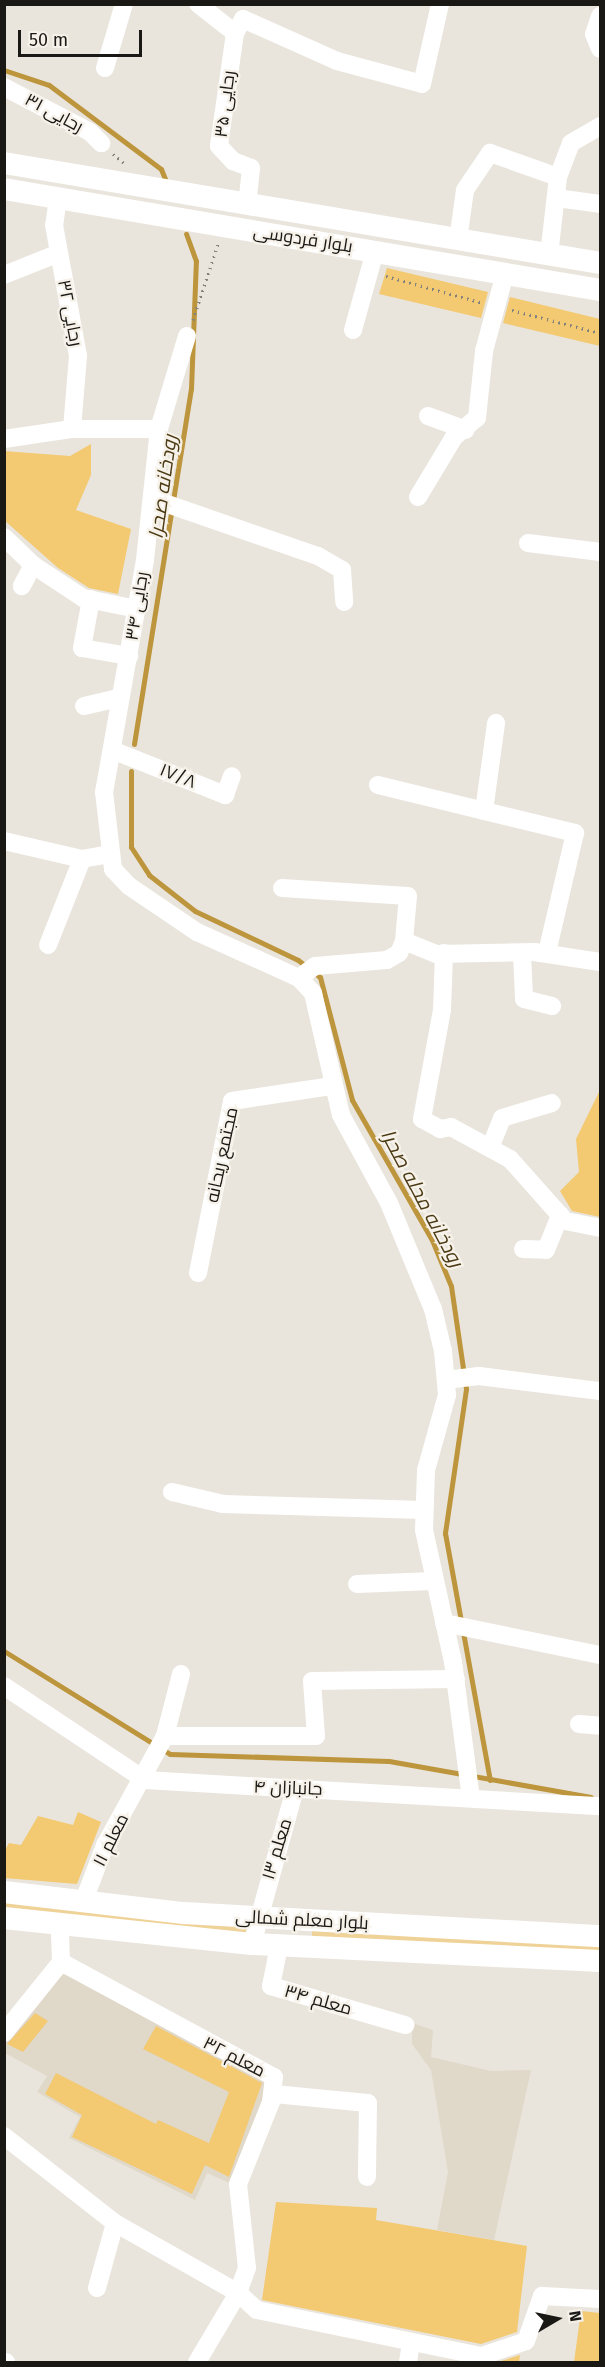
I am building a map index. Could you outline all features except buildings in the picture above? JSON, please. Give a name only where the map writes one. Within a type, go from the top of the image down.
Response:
[{"type":"main road","name":"بلوار فردوسی","points":[[4,163],[600,263]]},
{"type":"main road","points":[[58,198],[64,173]]},
{"type":"main road","name":"بلوار فردوسی","points":[[4,189],[600,290]]},
{"type":"main road","name":"بلوار معلم شمالی","points":[[4,1892],[83,1903],[256,1918],[600,1936]]},
{"type":"main road","name":"بلوار معلم شمالی","points":[[4,1918],[279,1946],[600,1961]]},
{"type":"main road","points":[[279,1946],[280,1918]]},
{"type":"street","points":[[105,68],[124,4]]},
{"type":"street","points":[[198,4],[235,33],[243,19],[337,61],[422,84],[441,4]]},
{"type":"street","points":[[600,16],[594,34],[600,49]]},
{"type":"street","name":"رجایی ۳۵","points":[[235,33],[219,146],[233,161],[251,168],[247,204]]},
{"type":"street","name":"رجایی ۳۱","points":[[4,87],[90,132],[100,144]]},
{"type":"street","points":[[549,255],[558,177],[571,143],[600,126]]},
{"type":"street","points":[[458,240],[465,190],[490,153],[558,177]]},
{"type":"street","name":"رجایی ۳۲","points":[[58,198],[59,253],[78,356],[72,429]]},
{"type":"street","points":[[557,198],[600,204]]},
{"type":"street","points":[[353,330],[375,251]]},
{"type":"street","points":[[4,275],[59,253]]},
{"type":"street","points":[[418,497],[454,437],[466,430],[477,418],[484,351],[505,273]]},
{"type":"street","name":"رجایی ۳۴","points":[[111,854],[104,792],[118,698],[129,656],[154,499],[159,429],[187,336]]},
{"type":"street","points":[[428,416],[466,430]]},
{"type":"street","points":[[4,439],[72,429],[159,429]]},
{"type":"street","points":[[154,499],[177,502],[342,570],[344,602]]},
{"type":"street","points":[[4,537],[33,565],[91,599],[136,609]]},
{"type":"street","points":[[528,543],[600,552]]},
{"type":"street","points":[[22,586],[33,565]]},
{"type":"street","points":[[91,599],[82,648],[129,656]]},
{"type":"street","points":[[84,706],[118,698]]},
{"type":"street","points":[[484,810],[496,723]]},
{"type":"street","name":"۱۷/۸","points":[[112,750],[225,795],[232,776]]},
{"type":"street","points":[[378,785],[575,833],[547,952]]},
{"type":"street","points":[[4,841],[82,859],[111,854],[113,869],[150,902],[197,932],[308,971],[387,960],[399,953],[404,940],[408,896],[282,888]]},
{"type":"street","points":[[48,945],[82,859]]},
{"type":"street","points":[[404,940],[444,953],[547,952],[600,962]]},
{"type":"street","points":[[444,953],[442,1010],[422,1119],[440,1129],[451,1127],[510,1159],[565,1221],[600,1228]]},
{"type":"street","points":[[522,953],[524,999],[552,1006]]},
{"type":"street","points":[[308,971],[331,1086],[433,1309],[447,1395],[426,1470],[424,1510],[433,1581],[445,1624],[456,1679],[471,1798]]},
{"type":"street","name":"مجتمع ریحانه","points":[[198,1273],[232,1101],[331,1086]]},
{"type":"street","points":[[490,1148],[502,1119],[552,1103]]},
{"type":"street","points":[[523,1249],[546,1250],[560,1215]]},
{"type":"street","points":[[446,1380],[479,1376],[600,1391]]},
{"type":"street","points":[[172,1492],[223,1504],[424,1510]]},
{"type":"street","points":[[357,1584],[433,1581]]},
{"type":"street","points":[[445,1624],[482,1628],[600,1655]]},
{"type":"street","name":"معلم ۱۱","points":[[83,1903],[105,1845],[145,1780],[161,1743],[180,1674]]},
{"type":"street","points":[[161,1743],[316,1736],[312,1681],[456,1679]]},
{"type":"street","points":[[4,1686],[145,1780]]},
{"type":"street","points":[[579,1724],[600,1726]]},
{"type":"street","name":"جانبازان ۴","points":[[145,1780],[600,1806]]},
{"type":"street","name":"معلم ۱۳","points":[[252,1944],[256,1918],[295,1789]]},
{"type":"street","points":[[4,2033],[61,1962],[60,1925]]},
{"type":"street","name":"معلم ۳۴","points":[[279,1946],[271,1986],[405,2025]]},
{"type":"street","name":"معلم ۳۲","points":[[61,1962],[218,2049],[251,2062],[274,2077],[273,2094],[238,2184],[247,2268],[238,2293],[197,2362]]},
{"type":"street","points":[[273,2094],[368,2103],[367,2176]]},
{"type":"street","points":[[4,2136],[115,2223],[238,2293],[257,2310],[482,2356],[513,2349],[526,2341],[542,2296],[600,2299]]},
{"type":"street","points":[[97,2288],[115,2223]]},
{"type":"street","points":[[408,2362],[411,2343]]},
{"type":"path","points":[[187,336],[213,256]]},
{"type":"shaded area","points":[[4,1899],[250,1924],[249,1937],[5,1912]]},
{"type":"shaded area","points":[[312,1929],[600,1946],[600,1955],[312,1938]]},
{"type":"shaded area","points":[[55,1974],[76,1975],[271,2080],[232,2184],[207,2173],[195,2200],[69,2138],[80,2117],[37,2092],[47,2076],[5,2053],[5,2036]]},
{"type":"shaded area","points":[[412,2023],[433,2030],[431,2057],[491,2071],[531,2070],[494,2240],[437,2230],[448,2172],[431,2070],[412,2044]]},
{"type":"waterway","name":"رودخانه صحرا","points":[[4,70],[49,85],[161,169],[165,179]]},
{"type":"waterway","name":"رودخانه صحرا","points":[[134,744],[191,389],[196,261],[186,234]]},
{"type":"waterway","name":"رودخانه محله صحرا","points":[[131,771],[131,847],[149,875],[195,911],[298,960],[320,977],[352,1100],[432,1240],[451,1286],[466,1389],[445,1533],[490,1780]]},
{"type":"waterway","points":[[4,1651],[170,1754],[389,1761],[591,1797]]}]
